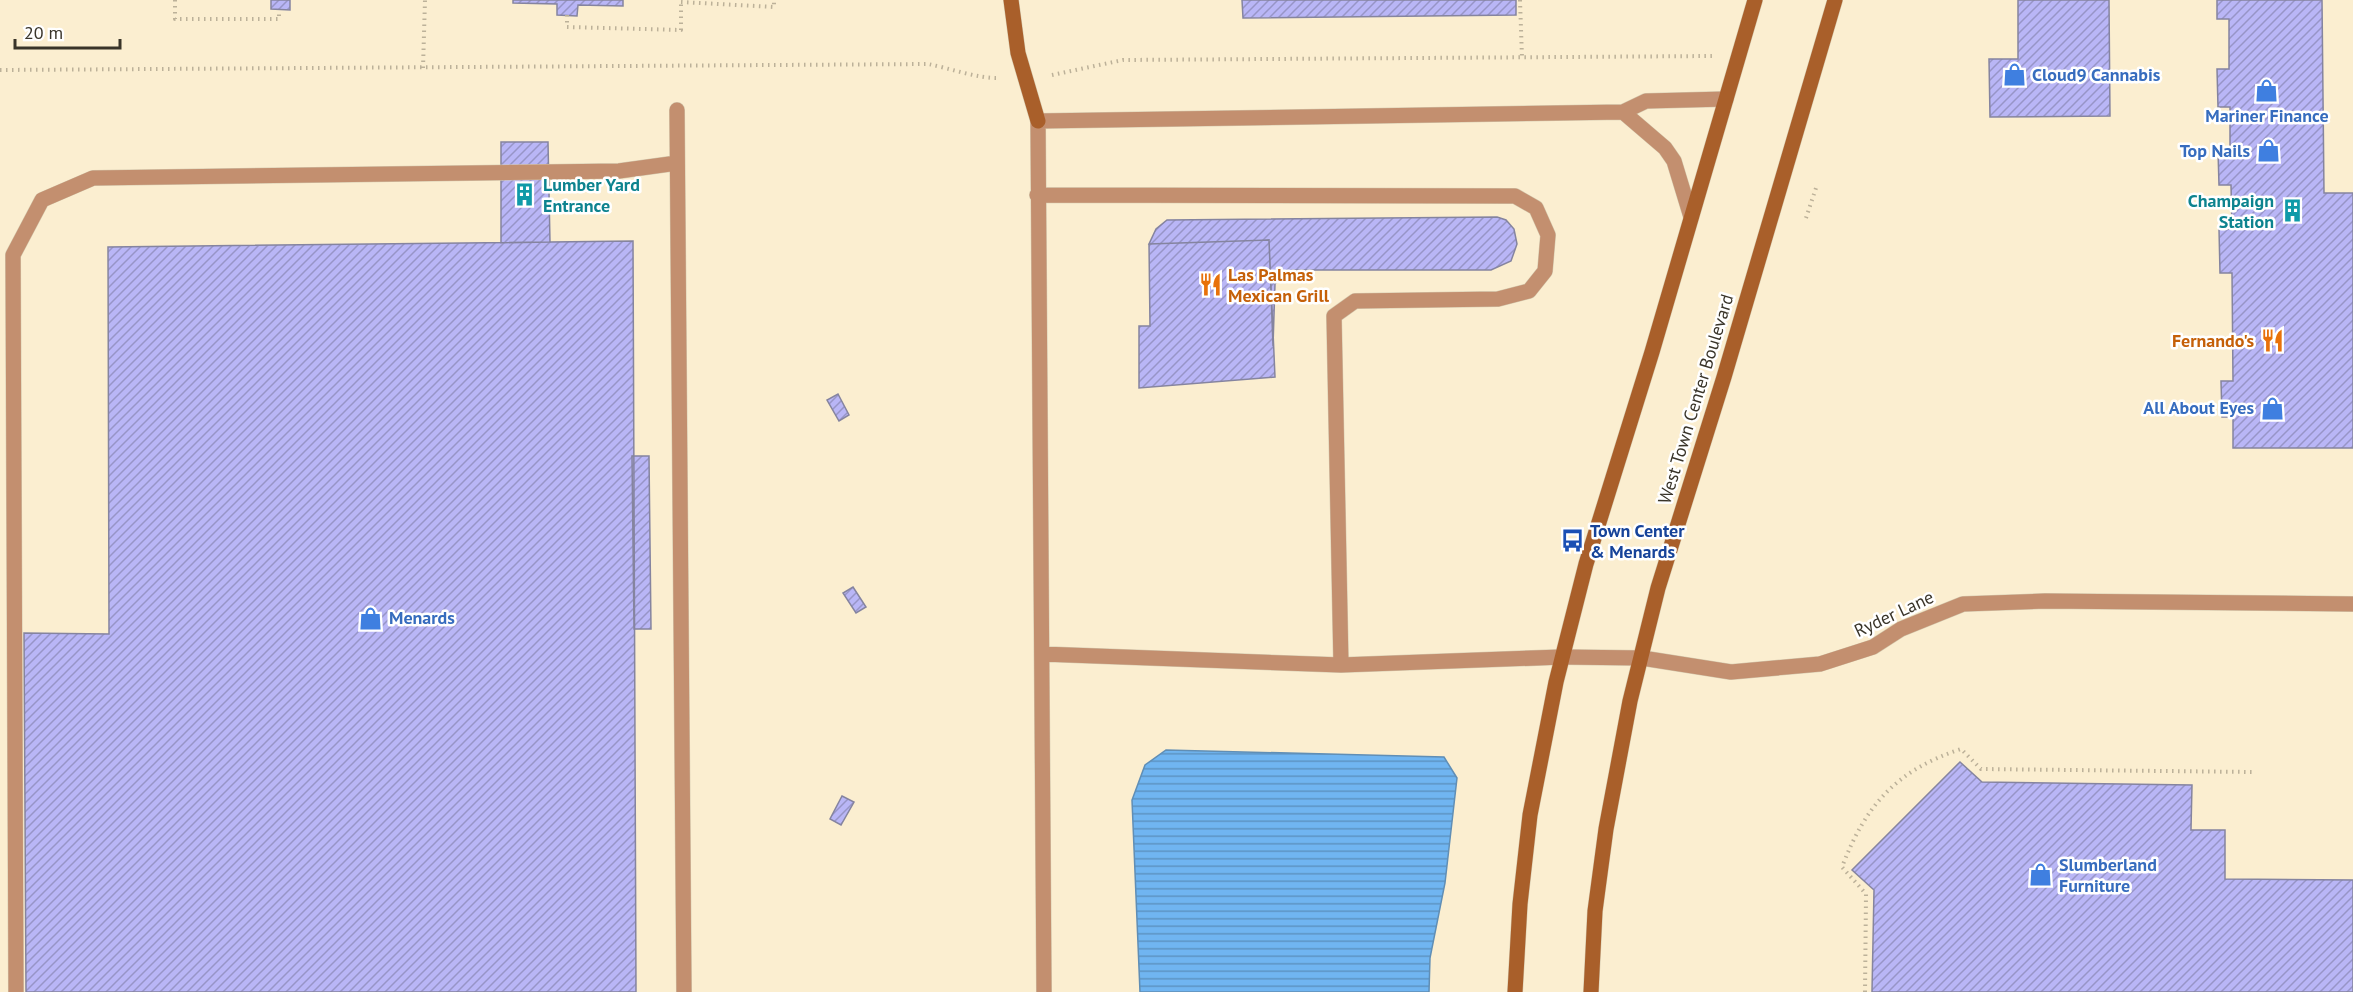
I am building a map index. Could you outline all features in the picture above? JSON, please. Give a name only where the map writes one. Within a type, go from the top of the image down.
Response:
[{"type":"main road","points":[[1011,0],[1018,53],[1038,121]]},
{"type":"main road","points":[[1515,992],[1520,904],[1530,815],[1562,657],[1586,564],[1755,0]]},
{"type":"main road","name":"West Town Center Boulevard","points":[[1591,992],[1595,911],[1606,829],[1630,701],[1658,588],[1724,377],[1835,0]]},
{"type":"street","points":[[1044,992],[1038,121],[1623,112],[1646,102],[1726,99]]},
{"type":"street","points":[[677,110],[684,992]]},
{"type":"street","points":[[1623,112],[1665,148],[1674,161],[1691,218]]},
{"type":"street","points":[[16,992],[13,255],[42,200],[93,178],[619,171],[677,164]]},
{"type":"street","points":[[1037,195],[1515,196],[1536,208],[1548,235],[1545,271],[1529,291],[1498,299],[1355,301],[1334,316],[1341,665]]},
{"type":"street","name":"Ryder Lane","points":[[1042,654],[1341,665],[1562,657],[1642,658],[1731,672],[1820,664],[1873,647],[1901,628],[1963,604],[2045,601],[2353,604]]},
{"type":"path","points":[[175,0],[175,19],[279,19],[279,10]]},
{"type":"path","points":[[423,68],[424,0]]},
{"type":"path","points":[[567,15],[567,27],[681,30],[681,1],[774,6],[774,0]]},
{"type":"path","points":[[1520,0],[1522,58]]},
{"type":"path","points":[[1050,75],[1123,60],[1712,56],[1716,45]]},
{"type":"path","points":[[0,70],[928,64],[986,78],[997,78]]},
{"type":"path","points":[[1806,218],[1816,188]]},
{"type":"path","points":[[1865,992],[1866,894],[1842,867],[1853,837],[1871,807],[1895,783],[1917,767],[1961,748],[1981,769],[2253,772]]},
{"type":"water","points":[[1166,750],[1444,757],[1457,778],[1445,883],[1430,958],[1429,992],[1140,992],[1132,800],[1145,765]]},
{"type":"building","points":[[271,0],[290,0],[290,10],[271,9]]},
{"type":"building","points":[[513,0],[623,0],[623,6],[578,5],[577,16],[557,15],[557,4],[513,3]]},
{"type":"building","points":[[1242,0],[1516,0],[1516,15],[1243,18]]},
{"type":"building","points":[[2018,0],[2109,0],[2110,116],[1990,117],[1989,59],[2018,59]]},
{"type":"building","name":"Champaign Station","points":[[2217,0],[2322,0],[2324,193],[2353,193],[2353,448],[2233,448],[2233,417],[2222,417],[2221,381],[2233,381],[2232,273],[2220,273],[2219,229],[2232,229],[2231,185],[2219,185],[2218,151],[2230,151],[2230,107],[2218,107],[2217,69],[2229,69],[2229,19],[2217,19]]},
{"type":"building","name":"Lumber Yard Entrance","points":[[501,142],[548,142],[550,242],[501,243]]},
{"type":"building","points":[[1497,217],[1506,220],[1514,229],[1517,244],[1511,261],[1491,270],[1292,270],[1282,275],[1275,284],[1273,346],[1269,240],[1149,244],[1156,229],[1167,220]]},
{"type":"building","name":"Las Palmas Mexican Grill","points":[[1269,240],[1275,377],[1139,388],[1139,326],[1150,326],[1149,244]]},
{"type":"building","name":"Menards","points":[[633,241],[636,992],[26,992],[24,633],[109,634],[108,247]]},
{"type":"building","points":[[838,394],[849,415],[839,421],[827,400]]},
{"type":"building","points":[[632,456],[649,456],[651,629],[634,629]]},
{"type":"building","points":[[853,587],[866,607],[856,613],[843,593]]},
{"type":"building","name":"Slumberland Furniture","points":[[1960,762],[1982,782],[2192,785],[2191,830],[2225,830],[2225,879],[2353,880],[2353,992],[1872,992],[1874,890],[1852,870]]},
{"type":"building","points":[[842,796],[854,802],[841,825],[830,819]]},
{"type":"place","name":"Cloud9 Cannabis","points":[[2014,75]]},
{"type":"place","name":"Mariner Finance","points":[[2267,90]]},
{"type":"place","name":"Top Nails","points":[[2268,151]]},
{"type":"place","name":"Lumber Yard Entrance","points":[[525,195]]},
{"type":"place","name":"Champaign Station","points":[[2292,211]]},
{"type":"place","name":"Las Palmas Mexican Grill","points":[[1210,285]]},
{"type":"place","name":"Fernando's","points":[[2272,341]]},
{"type":"place","name":"All About Eyes","points":[[2272,408]]},
{"type":"place","name":"Town Center & Menards","points":[[1572,541]]},
{"type":"place","name":"Menards","points":[[371,618]]},
{"type":"place","name":"Slumberland Furniture","points":[[2041,875]]}]
